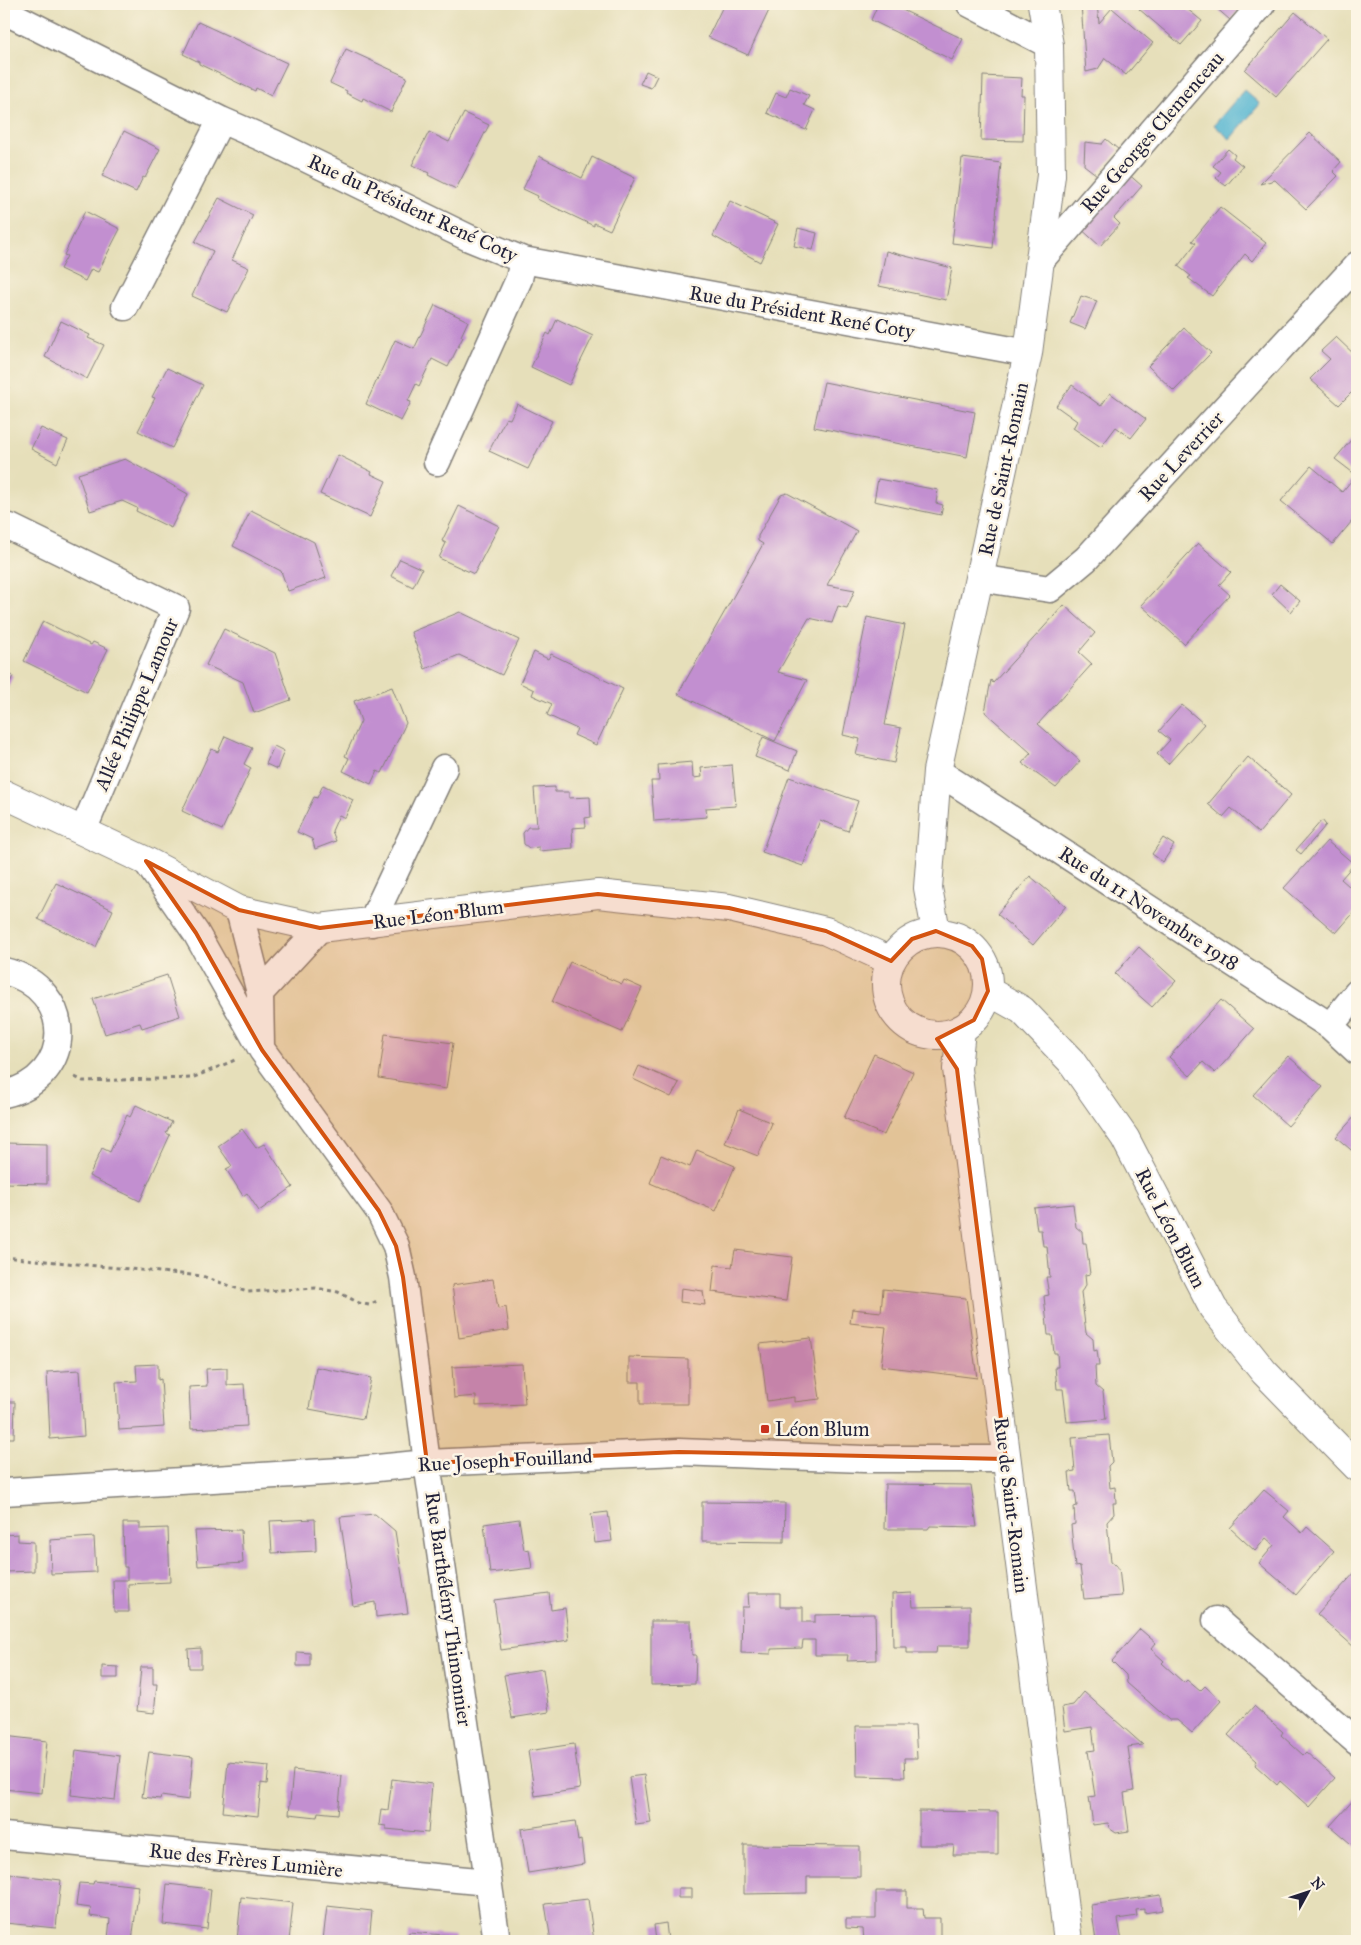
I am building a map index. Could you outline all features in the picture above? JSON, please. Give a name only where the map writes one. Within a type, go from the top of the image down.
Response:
[{"type":"street","points":[[970,4],[1048,45]]},
{"type":"street","name":"Rue de Saint-Romain","points":[[936,931],[928,888],[937,771],[1028,353],[1051,176],[1048,45],[1042,4]]},
{"type":"street","name":"Rue Georges Clemenceau","points":[[1041,260],[1262,4]]},
{"type":"street","name":"Rue du Président René Coty","points":[[4,11],[221,120],[274,143],[469,238],[524,260],[1028,353]]},
{"type":"street","points":[[125,307],[221,120]]},
{"type":"street","points":[[436,462],[519,279],[524,260]]},
{"type":"street","name":"Rue Leverrier","points":[[979,578],[1050,589],[1065,578],[1086,559],[1357,266]]},
{"type":"street","name":"Allée Philippe Lamour","points":[[10,527],[176,608],[83,831]]},
{"type":"street","points":[[371,923],[444,768]]},
{"type":"street","name":"Rue du 11 Novembre 1918","points":[[937,771],[1330,1026],[1357,1051]]},
{"type":"street","name":"Rue Léon Blum","points":[[4,794],[146,861],[239,910],[320,928],[598,894],[730,908],[826,931],[890,962]]},
{"type":"street","name":"Rue Barthélémy Thimonnier","points":[[146,861],[196,933],[262,1050],[379,1211],[396,1246],[404,1290],[497,1941]]},
{"type":"street","points":[[239,910],[260,993],[262,1050]]},
{"type":"street","points":[[260,993],[320,928]]},
{"type":"street","points":[[936,931],[958,937],[972,946],[982,959],[987,975],[988,991],[983,1007],[974,1020],[948,1033],[918,1032],[904,1023],[893,1010],[887,995],[886,978],[890,962],[900,949],[912,939],[924,932],[936,931]]},
{"type":"street","points":[[4,971],[20,975],[37,986],[50,1002],[58,1022],[58,1043],[51,1063],[37,1080],[20,1091],[4,1094]]},
{"type":"street","name":"Rue Léon Blum","points":[[988,991],[1022,1010],[1071,1060],[1125,1138],[1213,1308],[1264,1372],[1357,1467]]},
{"type":"street","points":[[1330,1026],[1357,992]]},
{"type":"street","name":"Rue de Saint-Romain","points":[[948,1033],[956,1069],[1068,1941]]},
{"type":"street","name":"Rue Joseph Fouilland","points":[[4,1492],[356,1470],[428,1463],[679,1452],[864,1458],[1006,1459]]},
{"type":"street","points":[[1216,1620],[1357,1742]]},
{"type":"street","name":"Rue des Frères Lumière","points":[[4,1836],[488,1882]]},
{"type":"path","points":[[51,1063],[83,1081],[192,1078],[262,1050]]},
{"type":"path","points":[[4,1257],[202,1276],[247,1292],[316,1288],[338,1292],[358,1303],[369,1305],[404,1290]]},
{"type":"highlighted area","points":[[146,861],[239,910],[320,928],[598,894],[729,908],[826,931],[891,961],[912,939],[936,931],[972,946],[982,959],[988,991],[974,1020],[937,1039],[957,1069],[1006,1459],[679,1452],[427,1463],[403,1277],[396,1246],[379,1211],[262,1050],[196,933]]},
{"type":"water","points":[[1244,90],[1260,104],[1230,139],[1214,125]]},
{"type":"building","points":[[724,4],[772,4],[748,55],[708,37]]},
{"type":"building","points":[[878,4],[890,4],[963,39],[952,60],[871,20]]},
{"type":"building","points":[[1081,4],[1097,4],[1099,23],[1112,8],[1153,43],[1126,75],[1105,58],[1098,69],[1086,72]]},
{"type":"building","points":[[1143,4],[1181,4],[1202,21],[1181,45],[1139,9]]},
{"type":"building","points":[[1216,4],[1244,4],[1230,20],[1214,6]]},
{"type":"building","points":[[1295,12],[1327,39],[1276,97],[1245,70]]},
{"type":"building","points":[[198,22],[287,63],[271,96],[256,88],[255,91],[199,64],[199,62],[183,54]]},
{"type":"building","points":[[346,49],[407,77],[391,112],[363,98],[362,101],[330,83]]},
{"type":"building","points":[[646,71],[657,76],[651,88],[640,84]]},
{"type":"building","points":[[983,76],[1022,78],[1021,95],[1024,95],[1023,141],[981,140]]},
{"type":"building","points":[[790,88],[809,96],[804,105],[815,110],[806,130],[767,113],[776,93],[786,97]]},
{"type":"building","points":[[464,113],[489,125],[456,189],[412,165],[429,132],[449,142]]},
{"type":"building","points":[[124,131],[160,149],[136,192],[102,176]]},
{"type":"building","points":[[1310,133],[1341,162],[1333,171],[1338,176],[1306,209],[1275,180],[1260,184]]},
{"type":"building","points":[[1106,139],[1119,150],[1097,175],[1084,165],[1085,142],[1102,144]]},
{"type":"building","points":[[1228,149],[1235,155],[1233,158],[1243,166],[1226,186],[1216,178],[1221,172],[1213,166]]},
{"type":"building","points":[[539,156],[582,178],[592,157],[635,178],[610,230],[594,223],[594,226],[537,199],[538,196],[523,189]]},
{"type":"building","points":[[962,158],[1001,163],[993,248],[952,243]]},
{"type":"building","points":[[1126,172],[1142,186],[1114,218],[1120,224],[1100,246],[1079,227]]},
{"type":"building","points":[[219,198],[253,215],[232,260],[249,268],[227,312],[192,296],[213,251],[195,242]]},
{"type":"building","points":[[730,201],[778,224],[760,262],[713,236]]},
{"type":"building","points":[[1220,207],[1266,243],[1252,261],[1245,254],[1212,296],[1188,278],[1191,276],[1178,266],[1196,243],[1192,241]]},
{"type":"building","points":[[85,211],[120,229],[98,272],[91,269],[85,281],[60,269],[67,256],[64,255]]},
{"type":"building","points":[[798,228],[817,233],[813,250],[794,246]]},
{"type":"building","points":[[886,251],[952,268],[946,300],[879,286]]},
{"type":"building","points":[[1081,296],[1097,301],[1085,329],[1070,323]]},
{"type":"building","points":[[435,305],[468,321],[461,336],[463,337],[448,367],[432,359],[419,386],[416,384],[408,401],[411,402],[401,421],[366,404],[395,340],[414,349]]},
{"type":"building","points":[[557,319],[593,336],[569,385],[531,367],[547,333],[550,335]]},
{"type":"building","points":[[61,321],[90,335],[88,338],[104,345],[87,379],[45,357]]},
{"type":"building","points":[[1184,328],[1211,353],[1174,391],[1148,366]]},
{"type":"building","points":[[1336,337],[1357,357],[1357,394],[1353,391],[1339,405],[1310,379],[1330,359],[1321,351]]},
{"type":"building","points":[[167,368],[203,385],[172,448],[138,431],[155,398],[152,397]]},
{"type":"building","points":[[824,382],[975,412],[967,457],[814,427]]},
{"type":"building","points":[[4,385],[9,387],[4,397]]},
{"type":"building","points":[[1072,385],[1101,406],[1110,393],[1146,419],[1131,438],[1116,427],[1101,447],[1073,428],[1077,421],[1056,406]]},
{"type":"building","points":[[517,404],[552,421],[528,469],[489,451],[506,418],[510,419]]},
{"type":"building","points":[[41,428],[68,440],[57,463],[31,449]]},
{"type":"building","points":[[1351,440],[1357,446],[1357,515],[1333,544],[1281,501],[1311,466],[1342,492],[1356,475],[1335,459]]},
{"type":"building","points":[[338,455],[386,481],[370,517],[320,494]]},
{"type":"building","points":[[125,459],[188,494],[171,528],[136,511],[137,508],[122,501],[90,511],[78,474]]},
{"type":"building","points":[[878,479],[938,490],[936,503],[943,505],[941,515],[874,501]]},
{"type":"building","points":[[787,493],[857,531],[827,585],[855,590],[847,608],[838,606],[832,623],[809,618],[778,672],[807,680],[775,741],[678,694],[763,544],[758,541],[758,536],[781,495]]},
{"type":"building","points":[[459,506],[499,526],[474,574],[439,558],[446,543],[442,541]]},
{"type":"building","points":[[251,510],[314,542],[326,578],[288,591],[281,571],[233,546]]},
{"type":"building","points":[[1198,543],[1231,572],[1219,585],[1230,595],[1184,644],[1141,605]]},
{"type":"building","points":[[400,559],[422,569],[413,587],[391,576]]},
{"type":"building","points":[[1280,584],[1300,601],[1291,612],[1272,594]]},
{"type":"building","points":[[1064,605],[1095,633],[1079,652],[1092,664],[1038,724],[1080,761],[1056,788],[1022,763],[1031,753],[985,712],[991,680],[993,683]]},
{"type":"building","points":[[460,612],[519,640],[502,675],[459,655],[425,669],[411,632]]},
{"type":"building","points":[[867,617],[905,625],[885,725],[901,728],[894,763],[856,755],[860,739],[843,735]]},
{"type":"building","points":[[43,621],[91,645],[93,642],[108,649],[87,692],[24,661]]},
{"type":"building","points":[[224,629],[275,653],[291,700],[254,713],[243,682],[206,665]]},
{"type":"building","points":[[534,652],[548,659],[551,654],[623,689],[596,745],[574,735],[577,729],[547,715],[552,704],[532,695],[534,690],[520,683]]},
{"type":"building","points":[[4,671],[13,676],[4,696]]},
{"type":"building","points":[[392,687],[406,723],[382,773],[377,771],[371,784],[343,771],[349,758],[345,756],[361,721],[354,701]]},
{"type":"building","points":[[1182,705],[1204,724],[1168,764],[1157,754],[1170,740],[1159,731]]},
{"type":"building","points":[[225,736],[252,748],[244,764],[251,768],[222,830],[182,811],[211,749],[218,752]]},
{"type":"building","points":[[763,737],[797,751],[790,770],[755,757]]},
{"type":"building","points":[[274,746],[284,751],[277,769],[266,764]]},
{"type":"building","points":[[1248,757],[1291,795],[1259,833],[1231,808],[1223,817],[1208,804]]},
{"type":"building","points":[[692,762],[693,778],[702,777],[701,768],[732,765],[736,806],[706,808],[707,817],[654,821],[651,781],[659,781],[658,765]]},
{"type":"building","points":[[789,777],[858,801],[848,831],[820,820],[803,866],[762,852]]},
{"type":"building","points":[[323,785],[353,800],[345,818],[339,815],[332,831],[336,841],[315,849],[312,839],[297,832],[314,797],[317,798]]},
{"type":"building","points":[[555,787],[555,792],[569,792],[569,798],[590,797],[591,817],[585,818],[586,827],[572,828],[573,848],[539,851],[539,847],[529,848],[524,844],[523,833],[528,827],[537,827],[534,788]]},
{"type":"building","points":[[1322,820],[1326,825],[1301,854],[1296,850]]},
{"type":"building","points":[[1163,838],[1174,845],[1163,862],[1152,854]]},
{"type":"building","points":[[1327,841],[1354,864],[1341,879],[1357,893],[1357,909],[1336,933],[1284,888]]},
{"type":"building","points":[[1030,876],[1066,906],[1033,945],[997,914]]},
{"type":"building","points":[[56,883],[113,910],[96,947],[38,919]]},
{"type":"building","points":[[1139,947],[1176,981],[1152,1007],[1115,974]]},
{"type":"building","points":[[570,962],[622,984],[624,980],[642,988],[622,1032],[552,1002]]},
{"type":"building","points":[[167,975],[180,1016],[142,1028],[140,1023],[105,1034],[93,999]]},
{"type":"building","points":[[1221,1000],[1254,1029],[1215,1073],[1203,1062],[1190,1076],[1169,1057]]},
{"type":"building","points":[[385,1034],[453,1043],[446,1089],[379,1078]]},
{"type":"building","points":[[874,1054],[913,1072],[884,1135],[844,1118]]},
{"type":"building","points":[[1288,1056],[1323,1087],[1288,1126],[1253,1095]]},
{"type":"building","points":[[639,1066],[679,1083],[671,1097],[633,1079]]},
{"type":"building","points":[[136,1105],[172,1122],[166,1133],[170,1135],[140,1201],[89,1176],[102,1148],[110,1152],[127,1115],[130,1117]]},
{"type":"building","points":[[739,1109],[772,1123],[758,1156],[725,1143]]},
{"type":"building","points":[[1357,1114],[1357,1155],[1336,1137]]},
{"type":"building","points":[[242,1129],[256,1148],[264,1144],[293,1187],[259,1211],[247,1193],[243,1196],[226,1169],[232,1166],[218,1146]]},
{"type":"building","points":[[4,1143],[47,1144],[47,1184],[4,1183]]},
{"type":"building","points":[[697,1150],[735,1166],[716,1211],[650,1183],[661,1155],[690,1167]]},
{"type":"building","points":[[1073,1204],[1076,1227],[1082,1232],[1083,1243],[1086,1243],[1090,1274],[1085,1275],[1086,1285],[1081,1292],[1086,1333],[1093,1339],[1094,1351],[1097,1350],[1099,1366],[1095,1366],[1096,1386],[1103,1392],[1106,1419],[1067,1422],[1063,1389],[1057,1389],[1055,1367],[1058,1367],[1057,1353],[1054,1353],[1052,1335],[1048,1335],[1044,1296],[1049,1295],[1046,1277],[1050,1277],[1047,1246],[1043,1246],[1041,1230],[1037,1230],[1034,1208]]},
{"type":"building","points":[[735,1250],[792,1257],[786,1301],[712,1292],[715,1265],[732,1267]]},
{"type":"building","points":[[493,1279],[498,1309],[506,1307],[509,1330],[459,1338],[452,1285]]},
{"type":"building","points":[[681,1288],[703,1291],[705,1305],[680,1302]]},
{"type":"building","points":[[883,1289],[966,1298],[977,1378],[881,1366],[886,1327],[850,1323],[852,1309],[881,1312]]},
{"type":"building","points":[[811,1338],[820,1399],[794,1402],[794,1397],[767,1401],[760,1344]]},
{"type":"building","points":[[629,1357],[688,1359],[688,1404],[640,1404],[640,1382],[629,1382]]},
{"type":"building","points":[[158,1364],[158,1380],[161,1379],[164,1427],[119,1430],[116,1382],[137,1381],[136,1365]]},
{"type":"building","points":[[522,1364],[525,1404],[476,1406],[476,1396],[454,1398],[452,1367]]},
{"type":"building","points":[[316,1367],[371,1378],[363,1419],[309,1409]]},
{"type":"building","points":[[227,1368],[227,1385],[244,1384],[247,1426],[191,1429],[189,1387],[207,1386],[206,1369]]},
{"type":"building","points":[[80,1370],[84,1436],[50,1439],[47,1372]]},
{"type":"building","points":[[4,1402],[15,1402],[14,1438],[4,1438]]},
{"type":"building","points":[[1109,1435],[1112,1462],[1108,1466],[1110,1488],[1115,1487],[1116,1503],[1113,1503],[1114,1514],[1107,1522],[1111,1562],[1119,1568],[1122,1596],[1084,1599],[1080,1566],[1075,1567],[1071,1525],[1075,1524],[1074,1507],[1077,1506],[1075,1491],[1071,1491],[1069,1472],[1075,1471],[1072,1438]]},
{"type":"building","points":[[885,1484],[971,1485],[977,1527],[930,1526],[928,1529],[884,1529]]},
{"type":"building","points":[[1264,1490],[1289,1511],[1284,1517],[1302,1533],[1307,1527],[1334,1551],[1296,1595],[1259,1563],[1274,1545],[1266,1538],[1255,1551],[1230,1528]]},
{"type":"building","points":[[702,1502],[785,1503],[784,1542],[702,1541]]},
{"type":"building","points":[[608,1512],[612,1541],[595,1543],[591,1514]]},
{"type":"building","points":[[375,1514],[395,1531],[408,1613],[376,1617],[375,1602],[353,1606],[340,1517]]},
{"type":"building","points":[[315,1519],[316,1551],[272,1553],[270,1521]]},
{"type":"building","points":[[519,1519],[524,1550],[529,1549],[532,1568],[490,1573],[484,1524]]},
{"type":"building","points":[[123,1523],[140,1523],[140,1529],[168,1528],[170,1582],[128,1584],[129,1612],[114,1612],[113,1580],[127,1580],[127,1567],[124,1567]]},
{"type":"building","points":[[241,1530],[243,1563],[198,1566],[195,1531]]},
{"type":"building","points":[[18,1534],[18,1541],[34,1542],[34,1571],[4,1572],[4,1535]]},
{"type":"building","points":[[94,1537],[96,1572],[51,1574],[50,1540]]},
{"type":"building","points":[[1357,1570],[1357,1644],[1354,1647],[1317,1614]]},
{"type":"building","points":[[549,1593],[551,1610],[565,1608],[569,1640],[501,1650],[494,1600]]},
{"type":"building","points":[[748,1593],[780,1593],[780,1607],[803,1607],[803,1622],[815,1622],[815,1615],[875,1614],[876,1660],[847,1661],[848,1655],[815,1655],[815,1640],[803,1640],[802,1648],[771,1649],[771,1654],[741,1653],[742,1607],[749,1607]]},
{"type":"building","points":[[912,1593],[913,1607],[970,1606],[970,1646],[937,1646],[936,1653],[907,1653],[907,1647],[893,1647],[892,1594]]},
{"type":"building","points":[[651,1621],[691,1621],[692,1655],[696,1655],[695,1684],[651,1685]]},
{"type":"building","points":[[1140,1629],[1156,1643],[1151,1649],[1164,1661],[1162,1663],[1184,1683],[1187,1680],[1200,1691],[1205,1686],[1221,1701],[1192,1733],[1177,1720],[1169,1720],[1127,1683],[1126,1675],[1112,1661]]},
{"type":"building","points":[[201,1648],[201,1668],[189,1668],[188,1649]]},
{"type":"building","points":[[297,1652],[310,1653],[310,1666],[297,1666]]},
{"type":"building","points":[[102,1666],[118,1667],[118,1678],[102,1678]]},
{"type":"building","points":[[141,1667],[153,1667],[153,1684],[157,1684],[154,1713],[137,1711]]},
{"type":"building","points":[[543,1669],[549,1712],[512,1718],[504,1675]]},
{"type":"building","points":[[1084,1692],[1143,1745],[1128,1747],[1134,1791],[1124,1793],[1129,1831],[1116,1833],[1109,1828],[1108,1823],[1093,1825],[1089,1797],[1095,1796],[1088,1751],[1095,1750],[1092,1727],[1065,1731],[1062,1707],[1073,1705]]},
{"type":"building","points":[[1254,1706],[1283,1732],[1281,1735],[1303,1755],[1306,1752],[1335,1778],[1309,1807],[1280,1781],[1277,1785],[1255,1765],[1257,1761],[1228,1735]]},
{"type":"building","points":[[856,1726],[915,1726],[917,1758],[904,1758],[905,1777],[857,1776]]},
{"type":"building","points":[[4,1736],[47,1741],[42,1793],[4,1789]]},
{"type":"building","points":[[574,1744],[580,1789],[535,1796],[528,1751]]},
{"type":"building","points":[[76,1750],[120,1756],[115,1800],[71,1795]]},
{"type":"building","points":[[149,1752],[193,1757],[189,1800],[161,1796],[160,1799],[142,1797]]},
{"type":"building","points":[[228,1762],[269,1766],[267,1784],[261,1783],[258,1816],[223,1812]]},
{"type":"building","points":[[293,1770],[342,1776],[338,1814],[318,1812],[317,1817],[289,1814]]},
{"type":"building","points":[[644,1775],[651,1823],[636,1825],[629,1777]]},
{"type":"building","points":[[392,1779],[432,1784],[428,1833],[386,1829],[386,1826],[379,1825],[381,1809],[388,1810]]},
{"type":"building","points":[[1357,1796],[1357,1849],[1330,1826]]},
{"type":"building","points":[[919,1811],[998,1812],[998,1855],[953,1855],[954,1845],[919,1845]]},
{"type":"building","points":[[575,1821],[578,1841],[581,1840],[584,1864],[528,1873],[521,1829]]},
{"type":"building","points":[[744,1845],[860,1846],[860,1877],[807,1877],[807,1893],[744,1894]]},
{"type":"building","points":[[11,1874],[61,1880],[56,1928],[5,1923]]},
{"type":"building","points":[[94,1881],[139,1886],[132,1941],[108,1939],[110,1919],[90,1916],[91,1908],[76,1906],[79,1883],[93,1884]]},
{"type":"building","points":[[167,1884],[211,1889],[207,1929],[163,1924]]},
{"type":"building","points":[[678,1888],[692,1888],[692,1898],[678,1898]]},
{"type":"building","points":[[876,1891],[907,1891],[907,1908],[923,1908],[924,1918],[940,1918],[940,1941],[864,1941],[863,1929],[846,1928],[846,1919],[876,1919]]},
{"type":"building","points":[[1161,1895],[1163,1910],[1144,1913],[1144,1909],[1136,1910],[1137,1916],[1118,1919],[1122,1941],[1096,1941],[1091,1905]]},
{"type":"building","points":[[241,1897],[293,1903],[289,1941],[262,1938],[262,1941],[237,1941]]},
{"type":"building","points":[[588,1899],[594,1941],[551,1941],[545,1904]]},
{"type":"building","points":[[327,1906],[372,1911],[369,1941],[323,1940]]},
{"type":"building","points":[[666,1923],[668,1941],[656,1941],[654,1925]]},
{"type":"building","points":[[409,1932],[455,1936],[454,1941],[408,1941]]},
{"type":"place","name":"Léon Blum","points":[[765,1429]]}]
